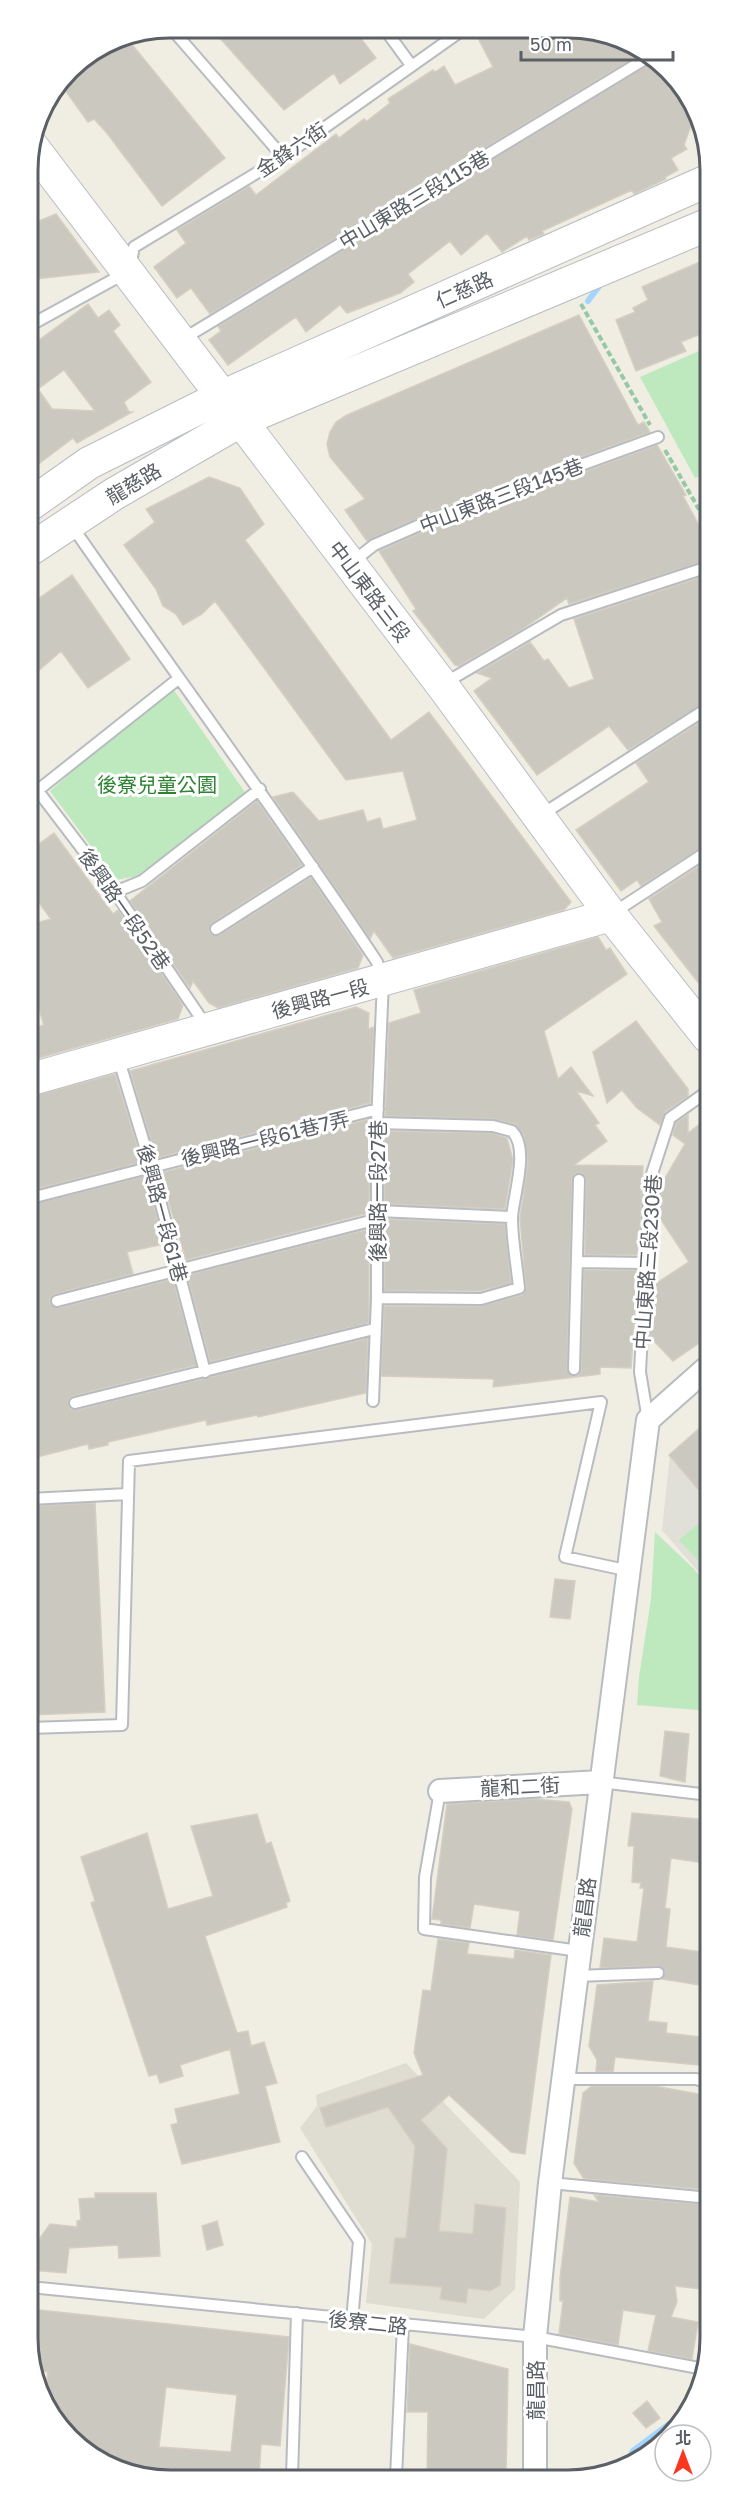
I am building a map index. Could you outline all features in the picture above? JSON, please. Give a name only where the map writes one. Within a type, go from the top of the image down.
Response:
[{"type":"street","name":"中山東路三段","points":[[39,155],[442,685],[610,915],[700,1027]]},
{"type":"street","name":"仁慈路","points":[[221,397],[700,185]]},
{"type":"street","name":"仁慈路","points":[[242,420],[700,228]]},
{"type":"street","points":[[551,251],[569,282]]},
{"type":"street","name":"龍慈路","points":[[38,499],[89,463],[221,397]]},
{"type":"street","name":"龍慈路","points":[[38,545],[114,494],[242,420]]},
{"type":"street","name":"後興路一段","points":[[38,1077],[610,915]]},
{"type":"street","points":[[648,1420],[699,1374]]},
{"type":"street","name":"龍昌路","points":[[535,2470],[535,2337],[550,2183],[648,1420]]},
{"type":"street","name":"龍和二街","points":[[440,1791],[600,1782]]},
{"type":"lane","points":[[180,38],[283,157]]},
{"type":"lane","points":[[391,38],[411,66]]},
{"type":"lane","name":"金鋒六街","points":[[129,271],[134,247],[283,157],[451,38]]},
{"type":"lane","name":"中山東路三段115巷","points":[[180,340],[642,61]]},
{"type":"lane","points":[[38,321],[129,271]]},
{"type":"lane","name":"中山東路三段145巷","points":[[350,563],[374,545],[438,517],[658,437]]},
{"type":"lane","points":[[70,523],[178,679],[260,789],[376,962],[383,981]]},
{"type":"lane","points":[[442,685],[561,615],[700,570]]},
{"type":"lane","points":[[38,791],[178,679]]},
{"type":"lane","points":[[538,816],[700,713]]},
{"type":"lane","points":[[115,892],[142,881],[260,789]]},
{"type":"lane","name":"後興路一段52巷","points":[[38,791],[115,892],[208,1029]]},
{"type":"lane","points":[[610,915],[700,856]]},
{"type":"lane","points":[[216,929],[313,867]]},
{"type":"lane","name":"後興路一段27巷","points":[[373,1401],[377,1298],[377,1123],[383,981]]},
{"type":"lane","name":"後興路一段61巷","points":[[117,1055],[151,1167],[206,1372]]},
{"type":"lane","name":"中山東路三段230巷","points":[[648,1420],[640,1372],[650,1180],[669,1118],[700,1097]]},
{"type":"lane","name":"後興路一段61巷7弄","points":[[38,1196],[378,1108]]},
{"type":"lane","points":[[377,1123],[493,1126],[512,1131],[519,1151],[519,1177],[512,1217],[519,1288],[481,1299],[377,1298]]},
{"type":"lane","points":[[574,1369],[579,1180]]},
{"type":"lane","points":[[57,1301],[378,1215],[512,1217]]},
{"type":"lane","points":[[577,1262],[645,1263]]},
{"type":"lane","points":[[75,1403],[374,1329]]},
{"type":"lane","points":[[38,1728],[122,1725],[129,1461],[601,1402],[565,1557],[630,1571]]},
{"type":"lane","points":[[38,1499],[128,1494]]},
{"type":"lane","points":[[600,1782],[699,1794]]},
{"type":"lane","points":[[440,1791],[425,1877],[424,1929],[579,1950]]},
{"type":"lane","points":[[576,1976],[658,1973]]},
{"type":"lane","points":[[563,2079],[699,2080]]},
{"type":"lane","points":[[302,2157],[359,2241],[352,2321]]},
{"type":"lane","points":[[550,2183],[699,2197]]},
{"type":"lane","name":"後寮二路","points":[[38,2288],[297,2313],[352,2321],[535,2337],[696,2367]]},
{"type":"lane","points":[[292,2470],[297,2313]]},
{"type":"lane","points":[[396,2470],[402,2325]]},
{"type":"path","points":[[569,282],[700,511]]},
{"type":"shaded area","points":[[670,1455],[699,1488],[699,1573],[662,1530]]},
{"type":"shaded area","points":[[406,2063],[520,2182],[515,2289],[484,2319],[366,2303],[372,2244],[300,2128],[317,2106],[316,2095]]},
{"type":"green space","points":[[700,351],[700,476],[695,478],[640,377]]},
{"type":"green space","name":"後寮兒童公園","points":[[171,686],[249,798],[137,876],[116,880],[50,791]]},
{"type":"green space","points":[[699,1523],[699,1562],[679,1540]]},
{"type":"green space","points":[[655,1532],[699,1576],[699,1710],[637,1705],[651,1599]]},
{"type":"building","points":[[220,38],[361,38],[376,58],[340,84],[334,73],[284,110]]},
{"type":"building","points":[[483,38],[576,38],[610,45],[636,57],[210,314],[191,288],[177,298],[154,267],[186,243],[177,230],[249,186],[256,195],[336,134],[339,138],[364,119],[367,121],[390,103],[388,99],[433,70],[435,72],[444,66],[455,85],[493,67],[479,40]]},
{"type":"building","points":[[131,44],[225,158],[162,206],[106,132],[94,119],[88,122],[65,90],[76,76],[96,60]]},
{"type":"building","points":[[648,65],[672,89],[689,119],[691,125],[684,145],[687,149],[671,158],[678,170],[665,177],[666,179],[634,194],[632,190],[542,231],[544,234],[529,240],[527,236],[502,252],[487,233],[461,255],[450,241],[408,274],[414,282],[400,293],[347,313],[340,305],[306,332],[296,317],[228,365],[209,340],[221,331],[218,326]]},
{"type":"building","points":[[56,214],[99,272],[38,279],[38,221]]},
{"type":"building","points":[[700,262],[700,334],[681,342],[686,351],[636,371],[616,320],[635,312],[633,308],[648,300],[642,287]]},
{"type":"building","points":[[88,304],[98,318],[109,310],[120,325],[113,331],[151,382],[124,402],[129,412],[132,412],[77,443],[73,438],[38,464],[38,389],[38,341]],"holes":[[[64,370],[95,411],[52,409],[38,389]]]},
{"type":"building","points":[[579,315],[638,425],[644,422],[650,432],[435,510],[367,541],[345,510],[365,499],[330,457],[327,444],[336,422],[347,415]]},
{"type":"building","points":[[657,445],[686,495],[683,496],[700,527],[700,563],[569,604],[567,598],[521,630],[459,666],[455,665],[413,611],[416,609],[379,551],[441,524]]},
{"type":"building","points":[[209,477],[240,488],[264,524],[245,540],[391,740],[429,712],[571,902],[564,910],[393,958],[374,931],[370,939],[273,797],[293,792],[319,821],[363,810],[367,822],[380,818],[383,829],[417,820],[403,771],[346,780],[215,601],[202,614],[183,625],[176,614],[163,606],[156,589],[124,545],[155,522],[146,509]]},
{"type":"building","points":[[72,575],[130,659],[88,688],[61,651],[38,671],[38,599]]},
{"type":"building","points":[[700,578],[700,706],[628,750],[609,726],[537,775],[474,691],[492,678],[477,673],[530,642],[544,661],[548,659],[569,688],[594,679],[574,619]]},
{"type":"building","points":[[700,722],[700,849],[641,886],[637,880],[621,891],[576,830],[649,782],[636,763]]},
{"type":"building","points":[[257,801],[302,865],[212,923],[210,933],[220,935],[311,877],[363,955],[358,968],[218,1008],[209,1003],[193,981],[190,988],[130,901]]},
{"type":"building","points":[[54,833],[113,914],[118,910],[183,1005],[178,1019],[38,1058],[38,1027],[44,1025],[38,1006],[38,922],[51,919],[38,901],[38,845]]},
{"type":"building","points":[[700,865],[700,984],[654,926],[662,922],[649,899]]},
{"type":"building","points":[[598,937],[606,950],[610,948],[627,974],[544,1031],[558,1079],[571,1067],[593,1096],[576,1091],[599,1123],[595,1125],[607,1141],[574,1165],[643,1166],[639,1255],[585,1255],[586,1180],[582,1173],[575,1174],[572,1180],[567,1369],[573,1376],[578,1375],[581,1370],[584,1270],[638,1270],[631,1368],[600,1367],[600,1374],[493,1387],[494,1379],[381,1376],[384,1306],[481,1306],[522,1295],[526,1288],[520,1218],[528,1161],[524,1135],[515,1124],[493,1119],[385,1116],[389,1023],[421,1013],[414,990]]},
{"type":"building","points":[[356,1007],[369,1013],[368,1029],[374,1027],[370,1103],[156,1158],[130,1071]]},
{"type":"building","points":[[636,1021],[688,1089],[688,1096],[665,1112],[660,1125],[637,1108],[622,1090],[607,1103],[593,1052]]},
{"type":"building","points":[[115,1074],[142,1162],[38,1188],[38,1094]]},
{"type":"building","points":[[688,1115],[688,1133],[700,1124],[699,1343],[673,1361],[649,1336],[652,1286],[689,1262],[656,1212],[657,1192],[685,1144],[673,1135],[676,1123]]},
{"type":"building","points":[[370,1119],[369,1213],[186,1260],[160,1173]]},
{"type":"building","points":[[384,1131],[492,1133],[507,1138],[513,1160],[505,1209],[384,1204]]},
{"type":"building","points":[[146,1176],[164,1244],[127,1252],[133,1274],[55,1294],[50,1298],[50,1303],[59,1308],[173,1279],[196,1365],[73,1396],[68,1401],[70,1409],[77,1410],[368,1338],[366,1393],[258,1417],[257,1415],[207,1425],[206,1420],[108,1442],[108,1445],[89,1449],[88,1444],[38,1457],[38,1203]]},
{"type":"building","points":[[385,1219],[505,1224],[511,1283],[480,1291],[384,1291]]},
{"type":"building","points":[[369,1229],[369,1323],[210,1362],[187,1275]]},
{"type":"building","points":[[699,1428],[699,1491],[669,1455]]},
{"type":"building","points":[[95,1503],[105,1712],[38,1715],[38,1506]]},
{"type":"building","points":[[555,1579],[575,1581],[570,1619],[550,1617]]},
{"type":"building","points":[[665,1731],[689,1734],[685,1782],[660,1776]]},
{"type":"building","points":[[533,1799],[569,1802],[572,1809],[553,1940],[517,1935],[520,1911],[474,1904],[470,1928],[441,1924],[441,1920],[432,1919],[447,1804]]},
{"type":"building","points":[[632,1813],[699,1819],[699,1862],[671,1858],[665,1908],[670,1909],[666,1947],[699,1952],[699,1985],[662,1979],[665,1972],[658,1966],[600,1968],[604,1938],[637,1942],[644,1888],[640,1888],[641,1883],[632,1882],[634,1846],[628,1846]]},
{"type":"building","points":[[257,1814],[266,1844],[271,1842],[290,1901],[286,1903],[287,1907],[205,1936],[237,2033],[248,2031],[251,2046],[264,2042],[277,2083],[265,2086],[280,2142],[182,2164],[171,2125],[178,2123],[175,2109],[240,2094],[230,2049],[180,2065],[183,2076],[160,2083],[157,2074],[149,2076],[91,1903],[95,1901],[81,1857],[147,1833],[168,1909],[213,1896],[191,1826]]},
{"type":"building","points":[[438,1939],[469,1943],[467,1954],[514,1959],[515,1950],[551,1955],[525,2154],[511,2152],[449,2095],[421,2120],[447,2149],[439,2231],[473,2234],[475,2204],[506,2208],[500,2285],[490,2291],[468,2288],[466,2303],[440,2299],[442,2287],[390,2283],[395,2238],[406,2238],[415,2146],[388,2107],[326,2127],[320,2108],[423,2075],[414,2053],[423,1990],[431,1991]]},
{"type":"building","points":[[653,1981],[648,2021],[667,2023],[666,2033],[699,2037],[699,2065],[615,2057],[613,2072],[596,2072],[597,2060],[589,2046],[597,1985]]},
{"type":"building","points":[[592,2086],[654,2086],[699,2094],[699,2189],[584,2179],[574,2163],[583,2093]]},
{"type":"building","points":[[95,2193],[156,2193],[160,2256],[119,2258],[118,2245],[69,2248],[66,2273],[38,2271],[38,2241],[50,2224],[77,2227],[77,2221],[81,2220],[79,2199],[95,2198]]},
{"type":"building","points":[[594,2195],[699,2204],[699,2289],[675,2286],[677,2302],[671,2317],[698,2322],[692,2359],[648,2351],[656,2315],[623,2310],[618,2345],[559,2334],[563,2301],[560,2301],[560,2278],[570,2197],[599,2202]]},
{"type":"building","points":[[217,2221],[223,2245],[207,2250],[202,2226]]},
{"type":"building","points":[[38,2310],[289,2337],[280,2446],[261,2444],[259,2470],[170,2470],[144,2467],[111,2456],[83,2437],[65,2418],[51,2396],[46,2384],[48,2372],[42,2371],[40,2363]],"holes":[[[166,2387],[237,2395],[231,2452],[159,2447]]]},
{"type":"building","points":[[410,2344],[508,2369],[506,2470],[427,2470],[428,2412],[407,2412]]},
{"type":"building","points":[[647,2401],[660,2418],[646,2428],[633,2413]]},
{"type":"waterway","points":[[588,301],[600,285]]},
{"type":"waterway","points":[[632,2452],[660,2430]]}]
